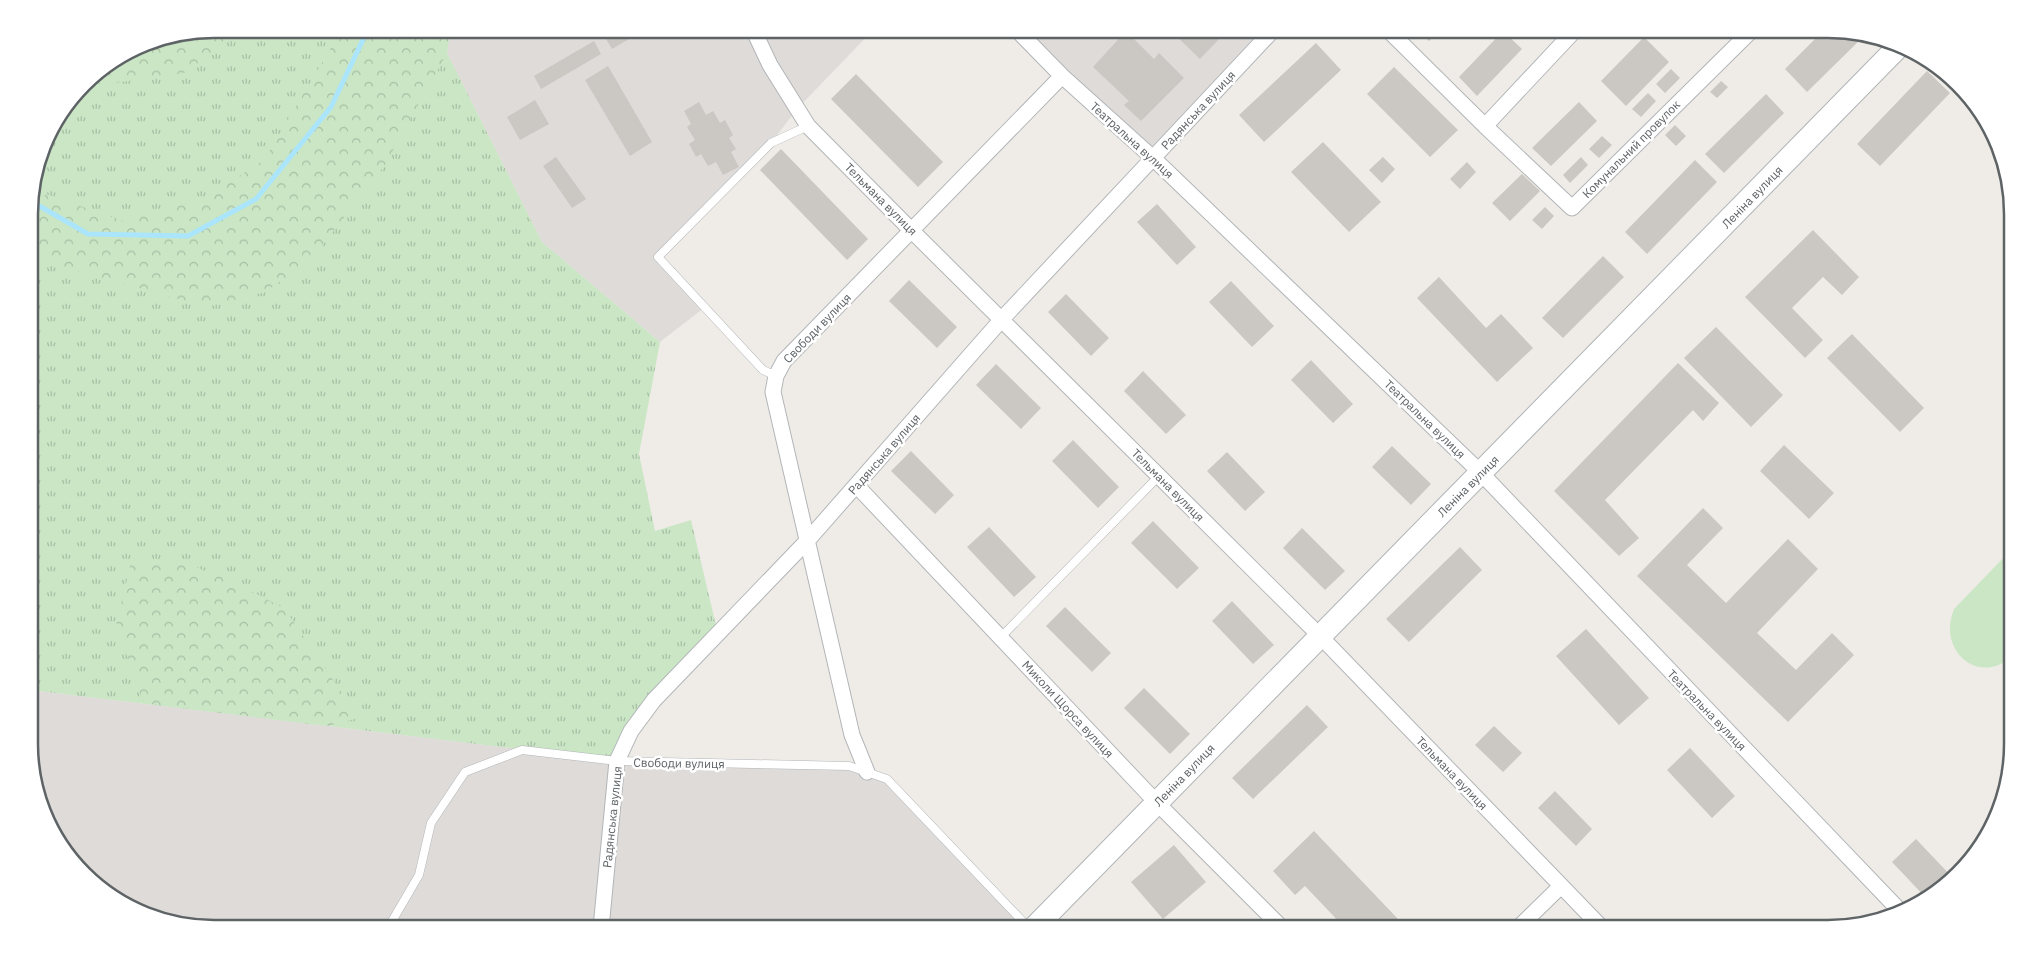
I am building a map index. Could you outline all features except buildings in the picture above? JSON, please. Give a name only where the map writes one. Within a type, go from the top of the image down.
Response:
[{"type":"street","name":"Тельмана вулиця","points":[[757,38],[770,65],[808,126],[1320,636],[1594,920]]},
{"type":"street","name":"Театральна вулиця","points":[[1025,38],[1062,76],[1153,158],[1481,473],[1895,906]]},
{"type":"street","name":"Радянська вулиця","points":[[602,920],[617,761],[631,732],[654,700],[807,541],[1002,319],[1266,38]]},
{"type":"street","name":"Комунальний провулок","points":[[1397,38],[1485,126],[1572,208],[1744,38]]},
{"type":"street","points":[[1485,126],[1568,38]]},
{"type":"street","name":"Леніна вулиця","points":[[1042,920],[1895,51]]},
{"type":"street","name":"Свободи вулиця","points":[[867,772],[852,735],[807,541],[773,392],[776,376],[784,361],[1062,76]]},
{"type":"street","name":"Миколи Щорса вулиця","points":[[857,486],[1157,803],[1274,920]]},
{"type":"street","points":[[1526,920],[1561,886]]},
{"type":"lane","points":[[776,376],[763,370],[658,257],[771,143],[808,126]]},
{"type":"lane","points":[[1000,638],[1159,476]]},
{"type":"lane","name":"Свободи вулиця","points":[[393,920],[419,875],[431,822],[465,772],[522,750],[617,761],[849,766],[867,772],[887,779],[1021,920]]},
{"type":"shaded area","points":[[449,38],[865,38],[797,109],[771,143],[658,257],[705,307],[660,342],[542,242],[447,53]]},
{"type":"shaded area","points":[[1026,38],[1266,38],[1153,158]]},
{"type":"shaded area","points":[[38,691],[617,761],[849,766],[887,779],[1021,920],[214,920],[191,918],[146,906],[116,890],[89,868],[67,841],[51,811],[41,778],[38,755]]},
{"type":"green space","points":[[202,38],[449,38],[447,53],[542,242],[660,342],[639,454],[655,531],[691,520],[718,634],[654,700],[617,761],[38,691],[39,191],[51,146],[67,116],[89,89],[116,67],[157,47],[179,41]]},
{"type":"green space","points":[[233,38],[184,73],[114,83],[96,83],[116,67],[146,51],[191,39]]},
{"type":"green space","points":[[336,38],[449,38],[447,53],[385,165],[310,261],[265,292],[207,307],[38,260],[38,202],[46,194],[123,221],[204,199],[264,160]]},
{"type":"green space","points":[[2004,557],[2004,662],[1988,668],[1976,666],[1965,660],[1957,651],[1951,639],[1950,625],[1954,609]]},
{"type":"green space","points":[[174,559],[227,579],[284,608],[359,718],[327,726],[143,703],[116,625],[131,562]]},
{"type":"waterway","points":[[38,205],[88,234],[188,236],[256,199],[331,107],[364,38]]}]
